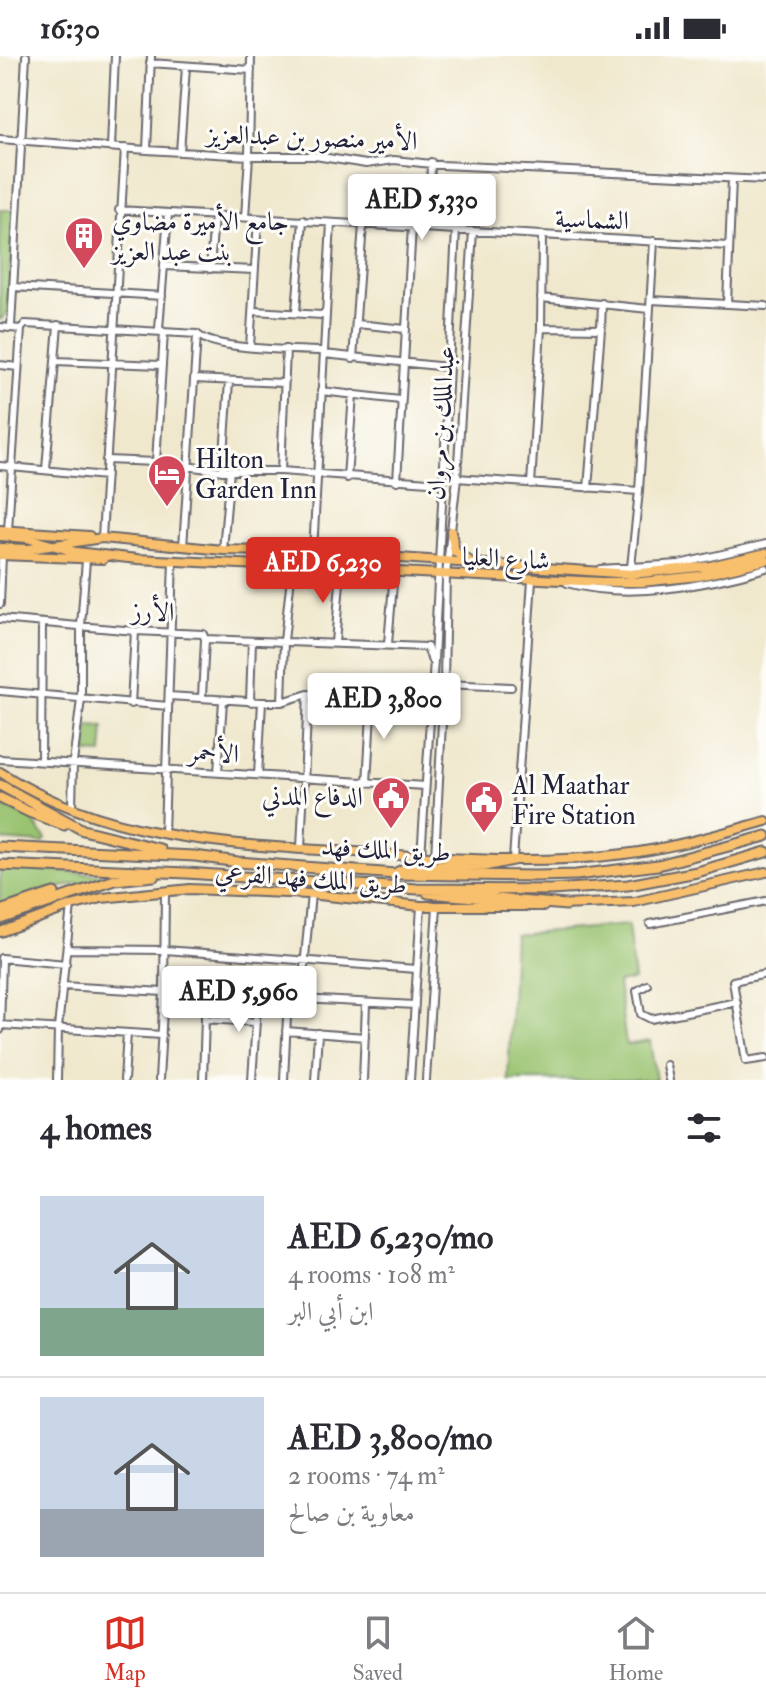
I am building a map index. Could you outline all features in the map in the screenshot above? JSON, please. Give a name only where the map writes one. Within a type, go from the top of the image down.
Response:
[{"type":"highway","points":[[0,785],[83,830]]},
{"type":"highway","points":[[0,798],[49,820],[195,856]]},
{"type":"highway","name":"طريق الملك فهد","points":[[0,847],[195,856],[396,874],[496,876],[589,874],[658,865],[766,836]]},
{"type":"highway","name":"طريق الملك فهد","points":[[0,865],[187,873],[417,889],[551,890],[628,885],[697,872],[766,852]]},
{"type":"highway","points":[[396,874],[408,867],[484,866],[513,860]]},
{"type":"highway","points":[[0,911],[46,895],[108,882],[187,873]]},
{"type":"highway","points":[[0,919],[108,882]]},
{"type":"highway","points":[[417,889],[435,895],[566,905]]},
{"type":"main road","points":[[451,531],[455,552],[476,564]]},
{"type":"main road","points":[[3,532],[102,538]]},
{"type":"main road","name":"شارع العليا","points":[[3,532],[76,552],[137,559],[563,582],[664,580],[699,576],[766,560]]},
{"type":"main road","name":"شارع العليا","points":[[1,553],[102,538],[223,550],[313,552],[631,574],[729,563],[766,553]]},
{"type":"main road","points":[[1,553],[86,560],[137,559]]},
{"type":"main road","name":"طريق الملك فهد الفرعي","points":[[0,772],[72,808],[134,829],[216,842],[435,858],[579,859],[629,854],[766,821]]},
{"type":"main road","name":"طريق الملك فهد الفرعي","points":[[0,932],[102,898],[190,889],[311,894],[421,906],[511,908],[634,902],[766,872]]},
{"type":"street","points":[[11,326],[26,56]]},
{"type":"street","points":[[111,147],[115,56]]},
{"type":"street","points":[[245,217],[251,56]]},
{"type":"street","points":[[147,150],[151,60],[186,67],[251,70]]},
{"type":"street","points":[[180,152],[186,67]]},
{"type":"street","name":"الأمير منصور بن عبدالعزيز","points":[[0,139],[249,156],[315,156],[366,164],[394,160],[441,165],[766,180]]},
{"type":"street","points":[[102,538],[125,148]]},
{"type":"street","points":[[429,228],[431,162]]},
{"type":"street","points":[[727,304],[732,179]]},
{"type":"street","name":"الشماسية","points":[[119,210],[728,246]]},
{"type":"street","points":[[164,332],[159,329],[168,214]]},
{"type":"street","points":[[210,269],[214,216]]},
{"type":"street","points":[[250,347],[258,219]]},
{"type":"street","points":[[296,312],[303,220]]},
{"type":"street","points":[[313,552],[331,223]]},
{"type":"street","points":[[353,359],[363,225]]},
{"type":"street","points":[[397,481],[412,227]]},
{"type":"street","name":"عبدالملك بن مروان","points":[[443,561],[442,479],[456,230]]},
{"type":"street","name":"عبدالملك بن مروان","points":[[421,857],[441,574],[451,531],[457,476],[473,231]]},
{"type":"street","points":[[531,484],[541,328],[542,237]]},
{"type":"street","points":[[631,567],[639,491],[654,241]]},
{"type":"street","points":[[165,266],[254,270]]},
{"type":"street","points":[[14,287],[162,296]]},
{"type":"street","points":[[541,298],[649,309]]},
{"type":"street","points":[[651,300],[766,306]]},
{"type":"street","points":[[588,488],[602,303]]},
{"type":"street","points":[[254,311],[322,315],[326,311]]},
{"type":"street","points":[[357,324],[405,329]]},
{"type":"street","points":[[0,327],[58,325],[197,334],[203,340],[250,347],[447,367]]},
{"type":"street","points":[[46,469],[58,325]]},
{"type":"street","points":[[3,532],[14,466],[23,326]]},
{"type":"street","points":[[541,328],[601,329]]},
{"type":"street","points":[[156,462],[164,332]]},
{"type":"street","points":[[183,547],[197,334]]},
{"type":"street","points":[[281,471],[286,349]]},
{"type":"street","points":[[55,361],[161,365]]},
{"type":"street","points":[[0,365],[18,367]]},
{"type":"street","points":[[194,379],[284,383]]},
{"type":"street","points":[[223,550],[229,381]]},
{"type":"street","points":[[321,391],[400,400]]},
{"type":"street","points":[[347,478],[353,394]]},
{"type":"street","points":[[106,460],[397,481],[442,479],[452,482],[457,476],[639,491]]},
{"type":"street","points":[[0,466],[106,476]]},
{"type":"street","points":[[582,571],[705,559],[766,544]]},
{"type":"street","points":[[0,604],[1,553]]},
{"type":"street","points":[[72,808],[73,763],[81,699],[81,626],[86,560]]},
{"type":"street","points":[[164,833],[173,560]]},
{"type":"street","points":[[282,702],[284,641],[292,567]]},
{"type":"street","points":[[563,582],[599,589],[664,587],[724,579],[766,568]]},
{"type":"street","points":[[335,643],[341,570]]},
{"type":"street","points":[[388,644],[394,572]]},
{"type":"street","name":"عبدالملك بن مروان","points":[[435,858],[445,665],[441,574]]},
{"type":"street","points":[[513,860],[532,580]]},
{"type":"street","name":"الأرز","points":[[0,619],[203,634],[205,639],[427,647],[433,662]]},
{"type":"street","points":[[41,761],[42,623]]},
{"type":"street","points":[[131,704],[135,631]]},
{"type":"street","points":[[202,697],[205,639]]},
{"type":"street","points":[[250,702],[252,641]]},
{"type":"street","points":[[433,662],[439,657],[445,665]]},
{"type":"street","points":[[444,684],[511,687]]},
{"type":"street","points":[[0,691],[168,706]]},
{"type":"street","points":[[169,696],[250,702],[282,702],[308,694],[430,699]]},
{"type":"street","points":[[301,849],[308,694]]},
{"type":"street","points":[[367,783],[372,696]]},
{"type":"street","points":[[218,772],[223,701]]},
{"type":"street","points":[[258,775],[262,702]]},
{"type":"street","name":"الأحمر","points":[[0,759],[425,786]]},
{"type":"street","points":[[159,1080],[165,891]]},
{"type":"street","points":[[301,999],[311,894]]},
{"type":"street","points":[[650,924],[766,901]]},
{"type":"street","points":[[57,1080],[58,1028],[71,906]]},
{"type":"street","points":[[410,1080],[421,906]]},
{"type":"street","points":[[426,1080],[437,906]]},
{"type":"street","points":[[68,949],[165,950],[416,969]]},
{"type":"street","points":[[66,964],[1,958],[0,1028],[58,1028],[162,1035]]},
{"type":"street","points":[[766,984],[765,974],[733,981],[746,1061],[766,1058]]},
{"type":"street","points":[[647,985],[637,991],[637,997],[641,1014],[651,1019],[737,1002]]},
{"type":"street","points":[[62,986],[206,986],[301,999],[415,1005]]},
{"type":"street","points":[[203,1080],[206,986]]},
{"type":"street","points":[[252,1080],[258,991]]},
{"type":"street","points":[[284,1080],[288,996]]},
{"type":"street","points":[[363,1080],[366,1004]]},
{"type":"street","points":[[205,1019],[255,1022]]},
{"type":"street","points":[[286,1031],[365,1037]]},
{"type":"street","points":[[124,1080],[127,1033]]},
{"type":"street","points":[[315,1080],[318,1033]]},
{"type":"street","points":[[411,1064],[427,1064]]},
{"type":"street","points":[[666,1065],[669,1080]]},
{"type":"green space","points":[[0,210],[13,210],[8,313],[0,320]]},
{"type":"green space","points":[[88,726],[104,727],[102,754],[87,753]]},
{"type":"green space","points":[[0,804],[32,820],[46,839],[43,843],[0,840]]},
{"type":"green space","points":[[0,867],[121,876],[50,889],[0,905]]},
{"type":"green space","points":[[628,925],[634,980],[618,983],[626,1045],[650,1041],[656,1080],[508,1080],[514,934]]},
{"type":"place","name":"جامع الأميرة مضاوي بنت عبد العزيز","points":[[84,270]]},
{"type":"place","name":"Hilton Garden Inn","points":[[167,508]]},
{"type":"place","name":"الدفاع المدني","points":[[391,830]]},
{"type":"place","name":"Al Maathar Fire Station","points":[[484,834]]}]
